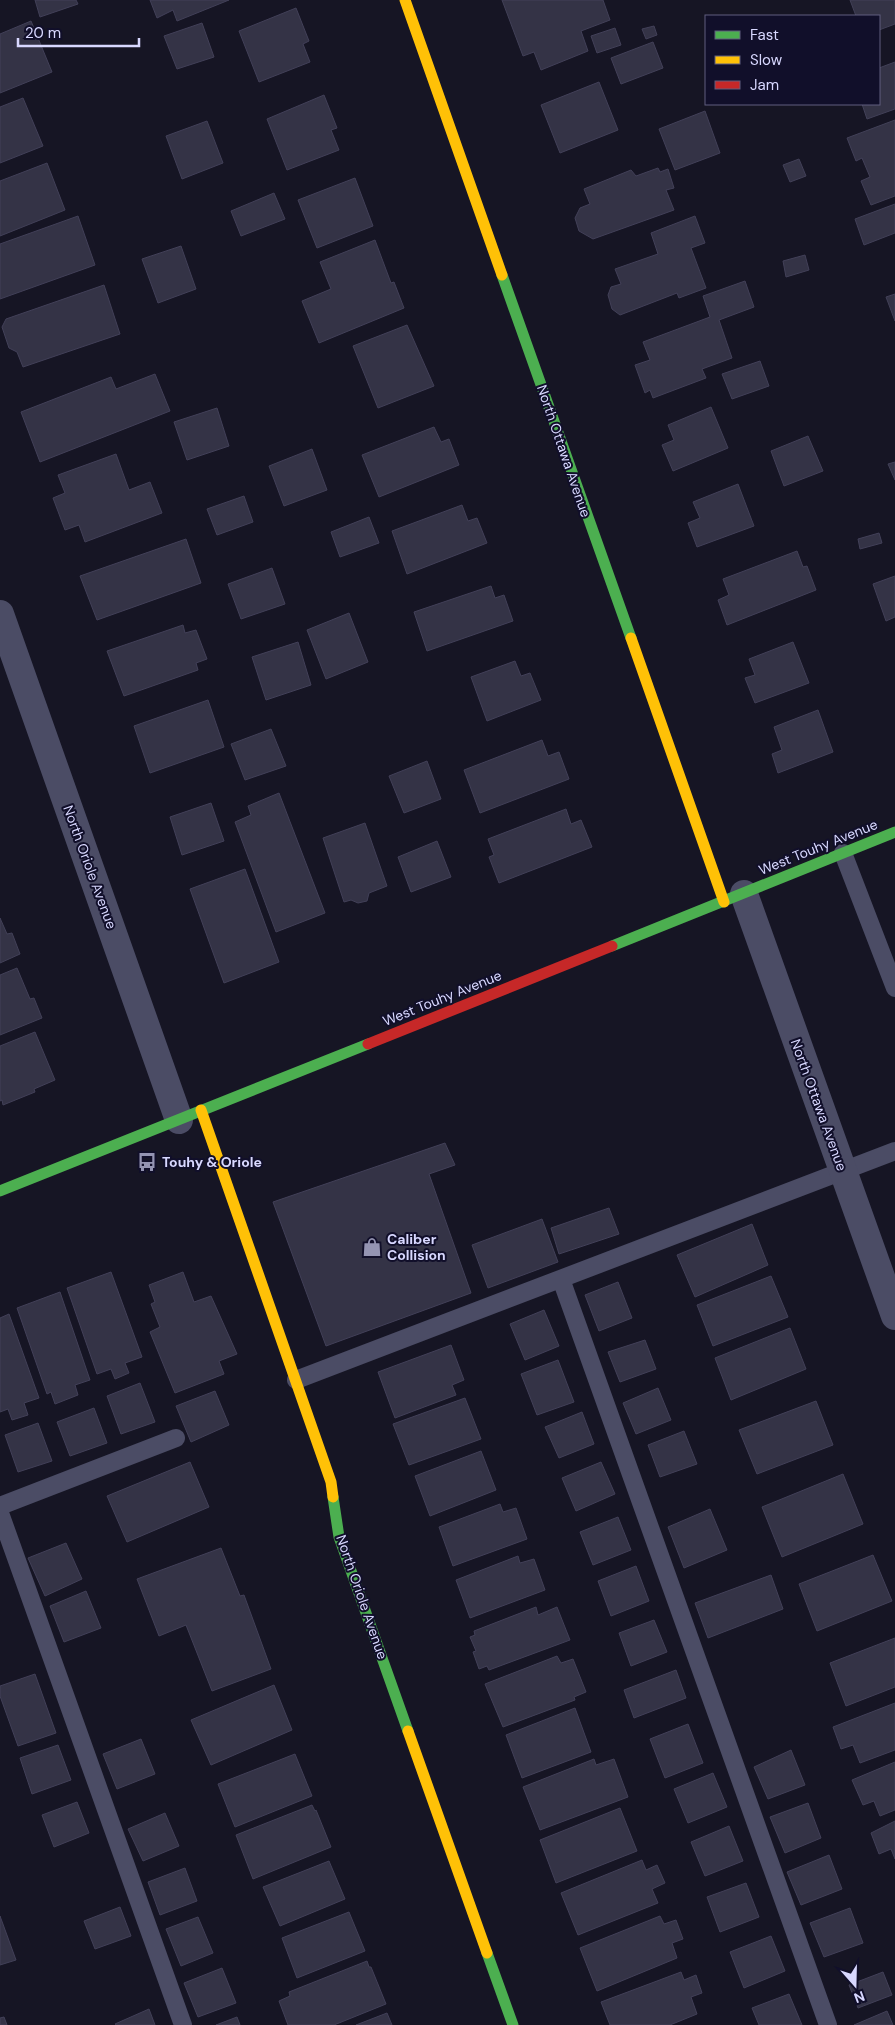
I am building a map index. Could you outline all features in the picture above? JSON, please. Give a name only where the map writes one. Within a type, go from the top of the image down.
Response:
[{"type":"street","name":"North Ottawa Avenue","points":[[405,0],[734,898],[843,1171],[895,1316]]},
{"type":"street","name":"North Oriole Avenue","points":[[0,614],[190,1115],[296,1380],[331,1482],[339,1537],[513,2025]]},
{"type":"street","name":"West Touhy Avenue","points":[[0,1191],[895,832]]},
{"type":"lane","points":[[843,853],[895,988]]},
{"type":"lane","points":[[296,1380],[895,1151]]},
{"type":"lane","points":[[561,1279],[828,2025]]},
{"type":"lane","points":[[0,1506],[176,1438]]},
{"type":"lane","points":[[0,1513],[183,2025]]},
{"type":"building","points":[[35,0],[76,0],[78,4],[40,17]]},
{"type":"building","points":[[150,0],[229,0],[177,21],[173,10],[157,18]]},
{"type":"building","points":[[502,0],[603,0],[610,20],[581,31],[588,51],[541,70],[534,52],[523,56]]},
{"type":"building","points":[[850,0],[895,0],[895,24],[880,30],[880,15],[856,15]]},
{"type":"building","points":[[296,8],[309,41],[303,44],[310,62],[259,82],[239,31]]},
{"type":"building","points":[[31,21],[52,72],[0,93],[0,34]]},
{"type":"building","points":[[202,23],[214,57],[177,69],[164,36]]},
{"type":"building","points":[[654,26],[657,35],[646,39],[642,29]]},
{"type":"building","points":[[615,28],[621,45],[597,53],[591,36]]},
{"type":"building","points":[[653,42],[663,68],[621,84],[611,58]]},
{"type":"building","points":[[895,62],[895,109],[867,119],[862,105],[880,105],[880,68]]},
{"type":"building","points":[[599,82],[618,130],[560,153],[541,105]]},
{"type":"building","points":[[324,95],[337,128],[331,130],[339,150],[287,170],[267,119]]},
{"type":"building","points":[[23,98],[43,146],[0,163],[0,107]]},
{"type":"building","points":[[705,111],[720,153],[675,170],[659,129]]},
{"type":"building","points":[[895,120],[895,196],[871,205],[861,181],[870,177],[862,158],[856,161],[847,138]]},
{"type":"building","points":[[207,121],[223,163],[182,179],[166,136]]},
{"type":"building","points":[[799,159],[806,176],[790,182],[783,165]]},
{"type":"building","points":[[47,163],[65,210],[0,236],[0,181]]},
{"type":"building","points":[[658,168],[660,172],[668,169],[674,188],[666,190],[674,210],[593,239],[579,231],[575,218],[580,208],[590,204],[584,189],[631,170],[636,176]]},
{"type":"building","points":[[355,178],[373,226],[317,248],[298,200]]},
{"type":"building","points":[[274,193],[285,219],[241,236],[231,211]]},
{"type":"building","points":[[895,204],[895,233],[864,245],[855,219]]},
{"type":"building","points":[[78,216],[95,265],[0,299],[0,244]]},
{"type":"building","points":[[695,216],[705,243],[691,248],[706,288],[679,298],[677,293],[620,315],[612,309],[608,295],[611,287],[621,284],[615,269],[658,254],[651,233]]},
{"type":"building","points":[[375,240],[391,283],[394,282],[404,308],[319,343],[302,301],[331,289],[320,262]]},
{"type":"building","points":[[181,246],[196,289],[158,303],[142,259]]},
{"type":"building","points":[[805,255],[809,270],[786,277],[783,261]]},
{"type":"building","points":[[745,281],[754,307],[719,320],[732,358],[702,369],[706,378],[653,398],[650,390],[645,393],[635,365],[650,360],[643,342],[710,317],[703,296]]},
{"type":"building","points":[[104,285],[120,334],[23,367],[17,352],[9,348],[2,327],[6,319]]},
{"type":"building","points":[[895,294],[895,321],[886,297]]},
{"type":"building","points":[[407,325],[434,386],[378,408],[353,346]]},
{"type":"building","points":[[760,361],[769,386],[732,399],[722,374]]},
{"type":"building","points":[[155,374],[170,411],[40,462],[21,412],[111,377],[116,389]]},
{"type":"building","points":[[711,407],[728,448],[673,471],[662,445],[674,440],[668,425]]},
{"type":"building","points":[[217,408],[229,446],[187,460],[174,422]]},
{"type":"building","points":[[434,427],[441,442],[449,439],[459,465],[379,497],[362,455]]},
{"type":"building","points":[[808,436],[823,471],[784,486],[771,451]]},
{"type":"building","points":[[312,449],[327,490],[284,506],[269,466]]},
{"type":"building","points":[[116,454],[129,490],[150,482],[162,513],[85,542],[79,525],[65,530],[53,498],[65,493],[58,475]]},
{"type":"building","points":[[895,462],[895,480],[888,464]]},
{"type":"building","points":[[738,484],[754,526],[697,547],[688,523],[700,518],[693,502]]},
{"type":"building","points":[[244,496],[253,522],[217,535],[207,509]]},
{"type":"building","points":[[462,505],[468,521],[477,518],[487,543],[407,574],[392,531]]},
{"type":"building","points":[[369,517],[379,543],[340,557],[331,532]]},
{"type":"building","points":[[879,533],[882,543],[860,549],[858,539]]},
{"type":"building","points":[[186,539],[201,583],[97,620],[80,576]]},
{"type":"building","points":[[797,551],[803,567],[807,566],[816,590],[727,625],[718,600],[729,595],[723,579]]},
{"type":"building","points":[[272,568],[285,604],[241,619],[228,584]]},
{"type":"building","points":[[895,576],[895,617],[886,621],[873,584]]},
{"type":"building","points":[[491,586],[495,598],[504,595],[513,621],[427,651],[414,612]]},
{"type":"building","points":[[349,613],[368,662],[326,679],[307,630]]},
{"type":"building","points":[[183,625],[185,633],[196,630],[207,659],[196,663],[198,670],[124,696],[107,651]]},
{"type":"building","points":[[298,642],[311,685],[266,700],[252,657]]},
{"type":"building","points":[[793,642],[809,683],[755,703],[745,678],[755,675],[749,659]]},
{"type":"building","points":[[515,661],[521,676],[530,673],[541,700],[487,721],[471,677]]},
{"type":"building","points":[[208,700],[224,747],[150,773],[134,726]]},
{"type":"building","points":[[818,710],[833,752],[778,773],[772,754],[782,750],[774,727]]},
{"type":"building","points":[[271,729],[286,766],[245,780],[231,744]]},
{"type":"building","points":[[542,740],[548,756],[559,752],[569,779],[480,813],[464,770]]},
{"type":"building","points":[[427,761],[441,799],[404,813],[389,776]]},
{"type":"building","points":[[279,793],[325,913],[276,932],[235,822],[251,815],[248,806]]},
{"type":"building","points":[[211,803],[224,841],[182,855],[170,817]]},
{"type":"building","points":[[566,809],[571,824],[581,820],[592,847],[499,883],[489,857],[494,855],[488,839]]},
{"type":"building","points":[[365,823],[387,886],[369,893],[367,901],[358,903],[351,900],[344,902],[323,838]]},
{"type":"building","points":[[437,841],[451,877],[411,892],[398,857]]},
{"type":"building","points":[[245,869],[279,962],[224,983],[190,889]]},
{"type":"building","points":[[0,918],[7,934],[12,933],[20,954],[0,963]]},
{"type":"building","points":[[17,968],[30,999],[34,998],[42,1018],[0,1035],[0,975]]},
{"type":"building","points":[[35,1032],[55,1080],[34,1089],[35,1092],[3,1105],[2,1100],[0,1101],[0,1046]]},
{"type":"building","name":"Caliber Collision","points":[[445,1143],[455,1165],[429,1174],[471,1293],[326,1346],[273,1202]]},
{"type":"building","points":[[609,1208],[619,1234],[559,1254],[551,1228]]},
{"type":"building","points":[[542,1219],[558,1262],[488,1288],[472,1245]]},
{"type":"building","points":[[752,1224],[768,1265],[695,1297],[677,1255]]},
{"type":"building","points":[[111,1272],[142,1357],[125,1363],[129,1373],[115,1379],[111,1369],[97,1374],[67,1288]]},
{"type":"building","points":[[183,1272],[194,1302],[211,1296],[237,1354],[219,1361],[224,1374],[175,1393],[150,1332],[160,1327],[151,1304],[155,1302],[149,1285]]},
{"type":"building","points":[[771,1276],[788,1317],[713,1346],[697,1305]]},
{"type":"building","points":[[618,1282],[632,1318],[599,1331],[585,1295]]},
{"type":"building","points":[[60,1292],[90,1380],[75,1385],[78,1395],[55,1404],[51,1392],[47,1394],[17,1308]]},
{"type":"building","points":[[544,1310],[559,1346],[525,1360],[510,1324]]},
{"type":"building","points":[[9,1314],[39,1398],[24,1403],[28,1415],[12,1420],[8,1409],[0,1412],[0,1318]]},
{"type":"building","points":[[790,1328],[806,1369],[731,1400],[715,1358]]},
{"type":"building","points":[[645,1340],[656,1369],[620,1382],[608,1352]]},
{"type":"building","points":[[451,1345],[464,1380],[452,1385],[456,1395],[395,1418],[378,1372]]},
{"type":"building","points":[[558,1360],[574,1402],[537,1415],[521,1374]]},
{"type":"building","points":[[140,1383],[155,1422],[121,1434],[107,1396]]},
{"type":"building","points":[[658,1388],[671,1420],[636,1434],[623,1403]]},
{"type":"building","points":[[215,1391],[229,1425],[191,1442],[176,1406]]},
{"type":"building","points":[[465,1398],[481,1439],[409,1465],[393,1424]]},
{"type":"building","points":[[816,1401],[833,1445],[757,1474],[739,1430]]},
{"type":"building","points":[[94,1408],[107,1443],[70,1456],[57,1422]]},
{"type":"building","points":[[582,1412],[594,1444],[559,1458],[545,1427]]},
{"type":"building","points":[[38,1423],[52,1461],[18,1472],[5,1435]]},
{"type":"building","points":[[684,1431],[697,1464],[660,1477],[648,1445]]},
{"type":"building","points":[[481,1451],[496,1490],[430,1516],[415,1476]]},
{"type":"building","points":[[190,1462],[209,1507],[127,1542],[107,1496]]},
{"type":"building","points":[[601,1462],[615,1494],[576,1511],[562,1478]]},
{"type":"building","points":[[843,1474],[863,1524],[782,1557],[762,1507]]},
{"type":"building","points":[[500,1504],[503,1512],[516,1508],[527,1539],[453,1566],[439,1527]]},
{"type":"building","points":[[710,1509],[727,1550],[684,1568],[668,1527]]},
{"type":"building","points":[[618,1517],[631,1550],[593,1565],[580,1532]]},
{"type":"building","points":[[66,1543],[82,1579],[45,1596],[28,1558]]},
{"type":"building","points":[[221,1548],[240,1596],[244,1595],[271,1669],[212,1691],[186,1625],[159,1636],[137,1579]]},
{"type":"building","points":[[873,1555],[892,1601],[817,1631],[799,1584]]},
{"type":"building","points":[[518,1556],[520,1563],[534,1559],[545,1590],[470,1618],[456,1580]]},
{"type":"building","points":[[636,1566],[649,1601],[611,1616],[598,1581]]},
{"type":"building","points":[[771,1575],[783,1609],[708,1638],[695,1603]]},
{"type":"building","points":[[86,1591],[101,1628],[64,1642],[50,1606]]},
{"type":"building","points":[[536,1607],[538,1615],[557,1607],[570,1640],[489,1670],[487,1666],[479,1669],[473,1652],[476,1651],[470,1637],[475,1635],[474,1631]]},
{"type":"building","points":[[654,1620],[667,1652],[631,1666],[619,1633]]},
{"type":"building","points":[[895,1638],[895,1687],[846,1706],[830,1663]]},
{"type":"building","points":[[557,1656],[561,1663],[573,1659],[586,1692],[574,1697],[575,1700],[503,1727],[485,1684]]},
{"type":"building","points":[[676,1670],[686,1698],[634,1718],[624,1690]]},
{"type":"building","points":[[35,1674],[56,1733],[18,1746],[0,1696],[0,1686]]},
{"type":"building","points":[[274,1685],[292,1730],[211,1765],[191,1720]]},
{"type":"building","points":[[895,1703],[895,1750],[860,1763],[853,1745],[841,1749],[833,1727]]},
{"type":"building","points":[[575,1708],[591,1752],[522,1778],[506,1735]]},
{"type":"building","points":[[688,1724],[703,1763],[665,1778],[650,1739]]},
{"type":"building","points":[[141,1739],[155,1774],[117,1789],[103,1754]]},
{"type":"building","points":[[58,1745],[71,1780],[32,1794],[20,1758]]},
{"type":"building","points":[[791,1750],[805,1785],[768,1799],[754,1767]]},
{"type":"building","points":[[295,1754],[312,1796],[235,1827],[218,1784]]},
{"type":"building","points":[[594,1759],[596,1765],[614,1759],[628,1797],[540,1830],[523,1787]]},
{"type":"building","points":[[895,1762],[895,1810],[880,1816],[874,1801],[863,1805],[852,1780]]},
{"type":"building","points":[[713,1773],[727,1807],[688,1823],[674,1789]]},
{"type":"building","points":[[77,1802],[89,1833],[54,1847],[42,1815]]},
{"type":"building","points":[[808,1803],[821,1838],[785,1853],[770,1817]]},
{"type":"building","points":[[312,1805],[316,1810],[331,1847],[253,1879],[236,1835]]},
{"type":"building","points":[[620,1808],[637,1851],[556,1883],[540,1840]]},
{"type":"building","points":[[165,1813],[179,1846],[143,1861],[128,1829]]},
{"type":"building","points":[[895,1821],[895,1859],[891,1849],[879,1854],[871,1833]]},
{"type":"building","points":[[729,1826],[743,1861],[705,1876],[691,1842]]},
{"type":"building","points":[[829,1855],[842,1889],[801,1905],[787,1872]]},
{"type":"building","points":[[642,1860],[646,1870],[657,1865],[665,1883],[652,1889],[658,1903],[578,1935],[561,1893]]},
{"type":"building","points":[[329,1861],[345,1899],[280,1926],[263,1887]]},
{"type":"building","points":[[185,1868],[197,1901],[160,1915],[148,1882]]},
{"type":"building","points":[[746,1883],[759,1917],[720,1932],[707,1897]]},
{"type":"building","points":[[120,1907],[131,1936],[95,1949],[84,1921]]},
{"type":"building","points":[[850,1908],[863,1943],[824,1957],[810,1923]]},
{"type":"building","points":[[349,1912],[365,1951],[297,1978],[282,1938]]},
{"type":"building","points":[[0,1916],[16,1960],[0,1965]]},
{"type":"building","points":[[660,1916],[664,1924],[676,1920],[683,1939],[672,1943],[677,1958],[597,1991],[580,1948]]},
{"type":"building","points":[[198,1917],[213,1953],[181,1966],[166,1929]]},
{"type":"building","points":[[771,1936],[785,1971],[744,1988],[730,1952]]},
{"type":"building","points":[[367,1961],[386,2004],[334,2025],[288,2025],[279,2001],[290,1996],[289,1992]]},
{"type":"building","points":[[222,1968],[236,2003],[198,2017],[184,1983]]},
{"type":"building","points":[[681,1972],[684,1980],[696,1975],[702,1993],[691,1997],[697,2014],[670,2025],[610,2025],[601,2002]]},
{"type":"building","points":[[883,1972],[892,1995],[858,2008],[849,1985]]},
{"type":"building","points":[[789,1994],[802,2025],[759,2025],[752,2008]]},
{"type":"building","points":[[149,2009],[155,2025],[115,2024]]},
{"type":"building","points":[[887,2011],[893,2025],[854,2025]]},
{"type":"building","points":[[387,2013],[392,2025],[356,2025]]},
{"type":"building","points":[[4,2017],[7,2025],[0,2025],[0,2018]]},
{"type":"building","points":[[237,2017],[240,2025],[216,2025]]},
{"type":"traffic: fast","points":[[502,275],[631,638]]},
{"type":"traffic: fast","points":[[612,946],[895,832]]},
{"type":"traffic: fast","points":[[0,1191],[368,1044]]},
{"type":"traffic: fast","points":[[333,1497],[339,1537],[408,1731]]},
{"type":"traffic: fast","points":[[487,1953],[513,2025]]},
{"type":"traffic: slow","points":[[405,0],[502,275]]},
{"type":"traffic: slow","points":[[631,638],[724,902]]},
{"type":"traffic: slow","points":[[201,1110],[331,1482],[333,1497]]},
{"type":"traffic: slow","points":[[408,1731],[487,1953]]},
{"type":"traffic: jam","points":[[368,1044],[612,946]]},
{"type":"place","name":"Touhy & Oriole","points":[[147,1162]]},
{"type":"place","name":"Caliber Collision","points":[[372,1247]]}]
